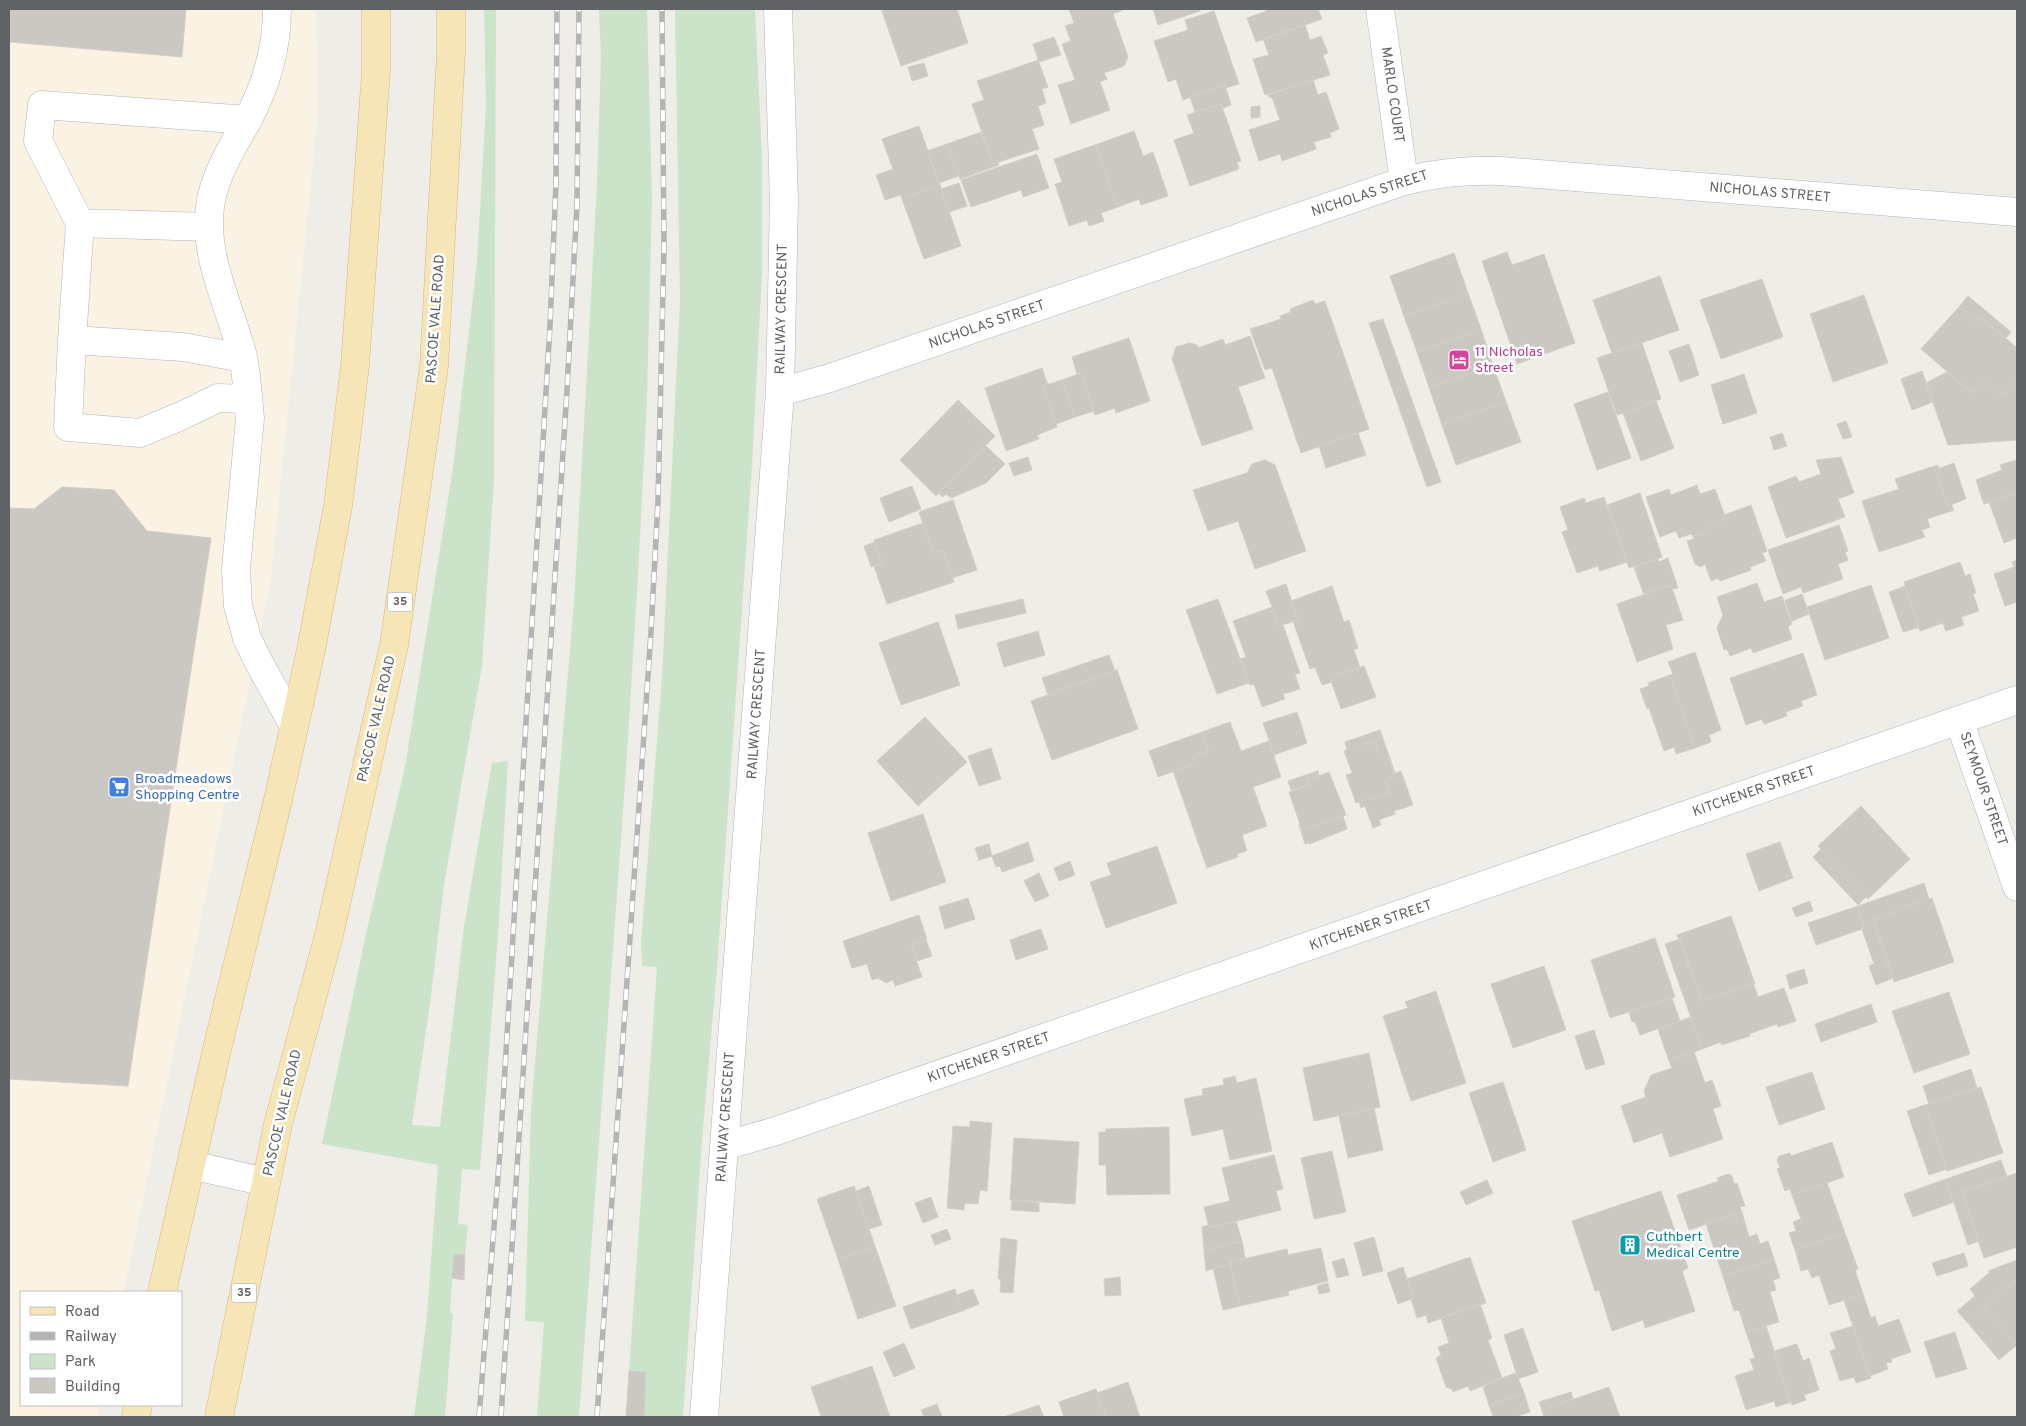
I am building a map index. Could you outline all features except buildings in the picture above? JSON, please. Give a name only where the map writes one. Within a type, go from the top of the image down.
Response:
[{"type":"main road","points":[[162,1291],[294,726],[311,650],[338,506],[355,365],[376,71],[376,9]]},
{"type":"main road","name":"PASCOE VALE ROAD","points":[[219,1417],[278,1124],[329,935],[394,645],[434,366],[451,52],[451,9]]},
{"type":"street","points":[[277,9],[275,44],[264,87],[248,120],[224,161],[212,198],[208,227],[212,259],[243,358],[250,418],[236,569],[238,606],[257,660],[294,726]]},
{"type":"street","name":"RAILWAY CRESCENT","points":[[704,1417],[780,392],[784,200],[778,9]]},
{"type":"street","name":"MARLO COURT","points":[[1380,9],[1404,181]]},
{"type":"street","points":[[248,120],[42,105],[38,142],[80,223],[68,427],[140,433],[218,398],[248,400]]},
{"type":"street","name":"NICHOLAS STREET","points":[[780,392],[830,378],[1404,181],[1439,173],[1468,170],[1500,171],[2017,212]]},
{"type":"street","points":[[80,223],[208,227]]},
{"type":"street","points":[[72,340],[183,347],[243,358]]},
{"type":"street","name":"KITCHENER STREET","points":[[724,1146],[1098,1020],[2017,700]]},
{"type":"street","name":"SEYMOUR STREET","points":[[1959,720],[2017,887]]},
{"type":"street","points":[[191,1165],[266,1182]]},
{"type":"shaded area","name":"Broadmeadows Shopping Centre","points":[[9,9],[316,9],[318,111],[271,580],[124,1291],[20,1291],[20,1406],[101,1406],[98,1417],[9,1417]]},
{"type":"green space","points":[[484,9],[496,9],[494,478],[482,666],[444,885],[430,1004],[412,1125],[440,1127],[464,927],[492,763],[508,761],[499,921],[480,1170],[462,1169],[458,1224],[468,1225],[465,1255],[454,1254],[450,1313],[453,1313],[445,1417],[414,1417],[427,1316],[438,1165],[322,1144],[367,929],[405,767],[453,468],[477,262],[486,106]]},
{"type":"green space","points":[[599,9],[647,9],[652,198],[647,399],[626,770],[579,1417],[537,1417],[544,1322],[525,1321],[531,1110],[574,602],[597,183],[601,57]]},
{"type":"green space","points":[[675,9],[755,9],[762,157],[762,273],[752,465],[717,969],[702,1140],[683,1417],[644,1417],[646,1372],[629,1371],[657,967],[642,966],[641,943],[662,677],[680,299]]},
{"type":"railway","points":[[479,1417],[500,1151],[550,326],[556,183],[557,9]]},
{"type":"railway","points":[[501,1417],[567,390],[577,205],[579,9]]},
{"type":"railway","points":[[597,1417],[651,632],[658,501],[664,247],[662,9]]},
{"type":"place","name":"11 Nicholas Street","points":[[1459,360]]},
{"type":"place","name":"Broadmeadows Shopping Centre","points":[[119,787]]},
{"type":"place","name":"Cuthbert Medical Centre","points":[[1630,1245]]}]
